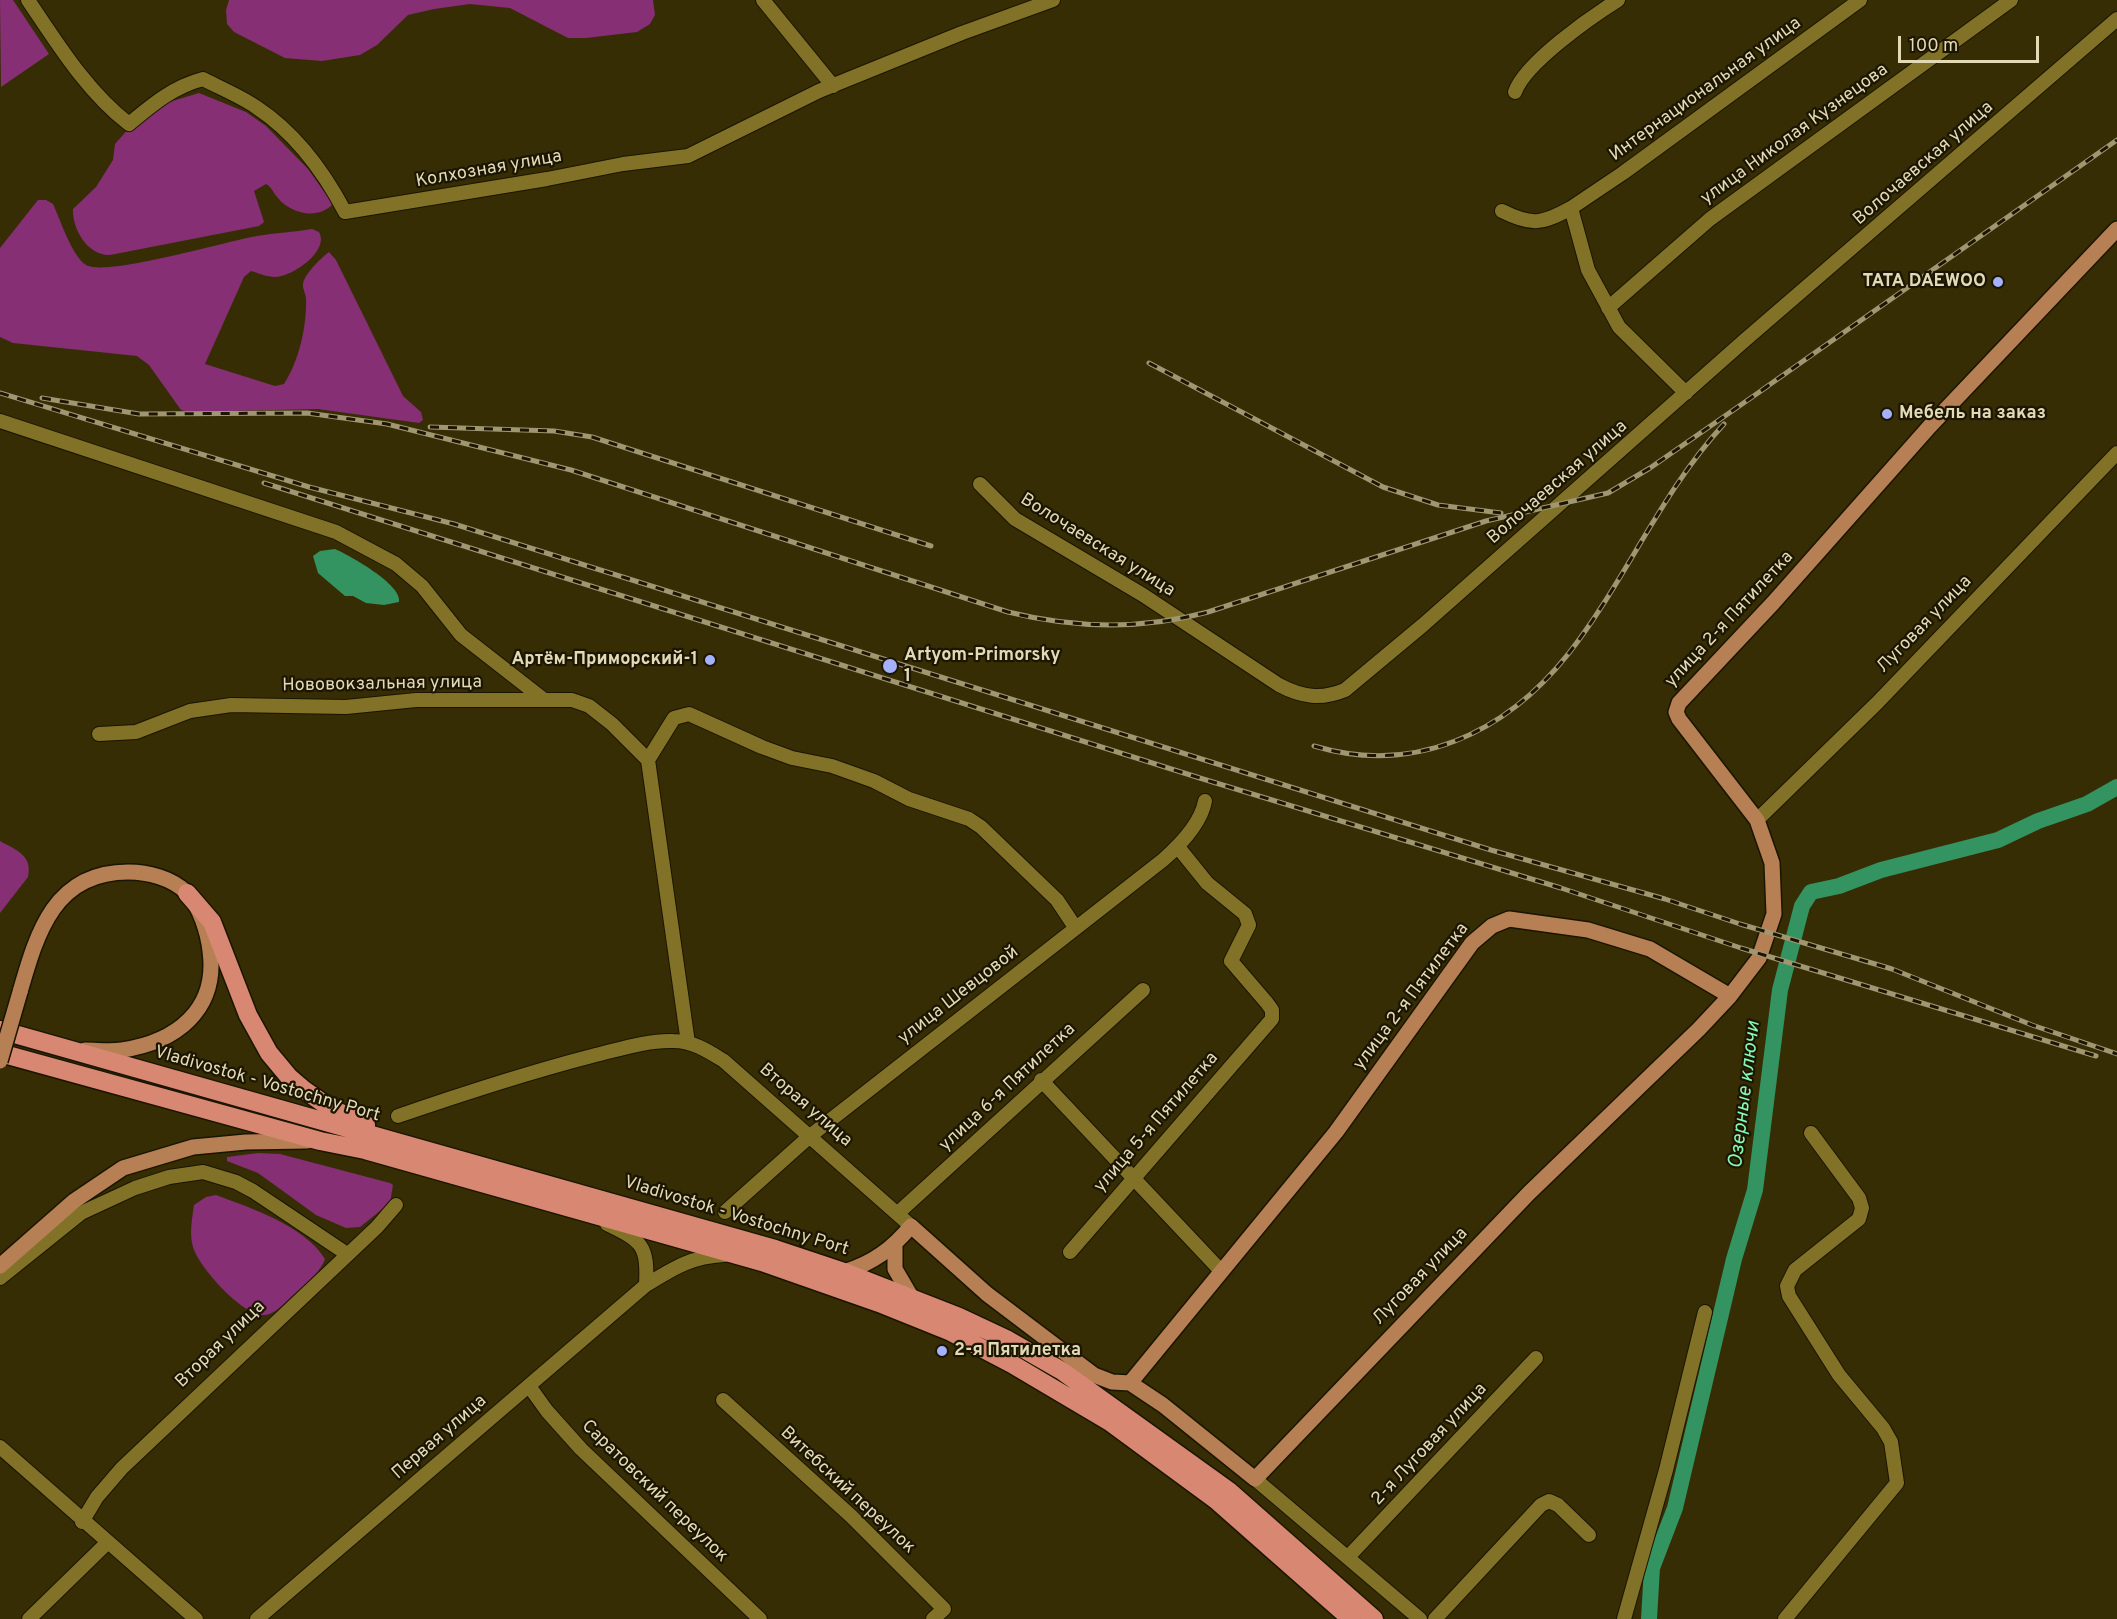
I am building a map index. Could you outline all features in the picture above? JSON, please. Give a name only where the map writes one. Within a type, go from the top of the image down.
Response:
[{"type":"highway","points":[[187,893],[212,922],[248,1015],[269,1053],[289,1077],[314,1097],[387,1140]]},
{"type":"highway","name":"Vladivostok - Vostochny Port","points":[[0,1030],[671,1218],[844,1272],[912,1298],[1008,1340],[1062,1371],[1229,1491],[1374,1619]]},
{"type":"highway","name":"Vladivostok - Vostochny Port","points":[[0,1053],[320,1141],[365,1150],[762,1262],[879,1303],[951,1332],[1085,1406],[1216,1500],[1351,1619]]},
{"type":"main road","name":"улица 2-я Пятилетка","points":[[1130,1383],[1336,1132],[1472,943],[1492,926],[1509,919],[1588,930],[1650,950],[1730,996],[1760,958],[1774,914],[1772,863],[1757,820],[1679,719],[1676,712],[1678,703],[1773,603],[1930,426],[2117,229]]},
{"type":"main road","points":[[0,1061],[42,923],[70,891],[84,881],[104,873],[143,872],[169,881],[187,893],[205,926],[212,960],[210,986],[201,1006],[181,1029],[160,1040],[121,1050],[62,1049]]},
{"type":"main road","name":"Луговая улица","points":[[1255,1479],[1529,1193],[1730,996]]},
{"type":"main road","points":[[0,1266],[74,1201],[123,1168],[193,1147],[246,1142],[320,1141]]},
{"type":"main road","points":[[844,1272],[873,1262],[895,1245],[911,1226]]},
{"type":"main road","name":"Вторая улица","points":[[911,1226],[987,1294],[1094,1375],[1112,1382],[1130,1383]]},
{"type":"main road","points":[[895,1245],[895,1269],[912,1298]]},
{"type":"main road","points":[[1130,1383],[1163,1405],[1255,1479]]},
{"type":"street","name":"Колхозная улица","points":[[28,0],[59,46],[112,111],[129,124],[165,94],[203,79],[255,105],[276,121],[315,164],[345,212],[548,179],[623,164],[688,156],[833,86],[962,33],[1053,0]]},
{"type":"street","points":[[763,0],[833,86]]},
{"type":"street","points":[[1515,92],[1521,80],[1575,28],[1618,0]]},
{"type":"street","name":"Интернациональная улица","points":[[1502,211],[1524,220],[1541,222],[1571,208],[1623,173],[1860,0]]},
{"type":"street","name":"улица Николая Кузнецова","points":[[1608,308],[1710,219],[2011,0]]},
{"type":"street","name":"Волочаевская улица","points":[[980,484],[1015,519],[1143,595],[1279,686],[1297,694],[1325,696],[1345,690],[1423,625],[2117,19]]},
{"type":"street","points":[[1571,208],[1587,270],[1619,327],[1686,393]]},
{"type":"street","points":[[0,421],[336,532],[396,564],[422,586],[461,635],[543,699]]},
{"type":"street","name":"Луговая улица","points":[[1757,820],[1877,703],[2117,453]]},
{"type":"street","name":"Нововокзальная улица","points":[[99,734],[136,732],[190,711],[231,705],[346,707],[416,700],[572,700],[589,706],[627,737],[648,760]]},
{"type":"street","points":[[688,1043],[648,760],[674,718],[689,714],[792,758],[832,766],[874,781],[909,799],[969,819],[981,827],[1057,900],[1075,927]]},
{"type":"street","name":"улица Шевцовой","points":[[725,1212],[810,1136],[1178,847],[1203,813],[1205,801]]},
{"type":"street","name":"улица 5-я Пятилетка","points":[[1070,1252],[1272,1019],[1272,1010],[1268,1003],[1231,960],[1249,925],[1245,914],[1207,883],[1178,847]]},
{"type":"street","name":"улица 6-я Пятилетка","points":[[898,1213],[1041,1080],[1143,990]]},
{"type":"street","name":"Вторая улица","points":[[398,1116],[540,1070],[636,1045],[662,1041],[688,1043],[703,1048],[724,1061],[911,1226]]},
{"type":"street","points":[[1041,1080],[1132,1180],[1221,1271]]},
{"type":"street","points":[[1785,1619],[1897,1484],[1891,1442],[1883,1428],[1839,1375],[1789,1296],[1787,1286],[1796,1270],[1860,1219],[1862,1208],[1859,1198],[1811,1133]]},
{"type":"street","points":[[0,1278],[81,1213],[135,1188],[169,1177],[203,1172],[236,1182],[253,1191],[347,1254]]},
{"type":"street","name":"Вторая улица","points":[[82,1522],[98,1497],[122,1468],[396,1205]]},
{"type":"street","points":[[579,1210],[641,1243],[648,1258],[646,1285]]},
{"type":"street","name":"Первая улица","points":[[257,1619],[646,1285],[684,1262],[700,1256],[731,1255]]},
{"type":"street","points":[[1624,1619],[1666,1470],[1705,1312]]},
{"type":"street","name":"2-я Луговая улица","points":[[1349,1556],[1536,1358]]},
{"type":"street","name":"Саратовский переулок","points":[[529,1386],[547,1412],[581,1449],[760,1619]]},
{"type":"street","name":"Витебский переулок","points":[[723,1400],[851,1516],[944,1609],[933,1619]]},
{"type":"street","points":[[0,1447],[82,1522],[196,1619]]},
{"type":"street","points":[[1255,1479],[1349,1556],[1420,1619]]},
{"type":"street","points":[[1435,1619],[1541,1505],[1549,1501],[1558,1505],[1589,1535]]},
{"type":"street","points":[[29,1619],[107,1543]]},
{"type":"shaded area","points":[[0,0],[13,0],[49,54],[1,87]]},
{"type":"shaded area","points":[[229,0],[653,0],[655,15],[650,24],[637,32],[568,38],[510,8],[470,4],[408,15],[377,45],[360,55],[322,61],[285,58],[234,32],[227,24],[226,10]]},
{"type":"shaded area","points":[[199,93],[246,112],[266,126],[308,169],[333,204],[320,212],[297,211],[283,204],[266,184],[254,191],[264,222],[259,226],[110,255],[95,251],[78,233],[73,209],[96,187],[113,160],[115,144],[130,127],[169,102]]},
{"type":"shaded area","points":[[38,200],[46,200],[53,204],[76,254],[86,265],[98,267],[168,257],[257,236],[312,229],[319,232],[321,239],[314,255],[291,273],[275,277],[251,271],[244,277],[205,364],[275,386],[284,384],[298,354],[303,331],[306,298],[303,282],[308,273],[329,252],[336,260],[403,396],[421,412],[423,420],[419,423],[318,409],[188,412],[181,410],[149,365],[137,356],[13,343],[0,337],[0,248]]},
{"type":"shaded area","points":[[335,549],[384,579],[393,587],[399,602],[384,605],[366,603],[353,596],[345,596],[318,573],[313,556],[320,551]]},
{"type":"shaded area","points":[[0,841],[26,858],[29,870],[28,877],[0,913]]},
{"type":"shaded area","points":[[258,1153],[280,1154],[390,1183],[393,1185],[390,1203],[360,1227],[346,1228],[316,1215],[258,1173],[227,1161],[227,1157]]},
{"type":"shaded area","points":[[216,1195],[276,1219],[304,1237],[325,1259],[310,1280],[274,1312],[265,1315],[256,1314],[234,1300],[212,1278],[197,1256],[191,1237],[194,1205],[206,1197]]},
{"type":"waterway","name":"Озерные ключи","points":[[1649,1619],[1652,1568],[1675,1508],[1734,1259],[1755,1190],[1780,990],[1802,906],[1811,892],[1839,886],[1881,870],[1998,840],[2038,821],[2087,804],[2117,787]]},
{"type":"railway","points":[[1762,390],[2117,140]]},
{"type":"railway","points":[[1149,363],[1383,487],[1438,505],[1501,513]]},
{"type":"railway","points":[[42,398],[139,414],[307,413],[387,424],[571,470],[1008,612],[1057,621],[1108,625],[1158,622],[1208,612],[1486,521],[1608,493],[1650,468],[1768,386]]},
{"type":"railway","points":[[0,393],[309,487],[454,524],[1491,850],[1665,899],[1892,969],[2032,1025],[2117,1054]]},
{"type":"railway","points":[[1314,746],[1351,754],[1388,755],[1422,751],[1456,741],[1517,706],[1569,653],[1608,596],[1681,478],[1724,424]]},
{"type":"railway","points":[[430,427],[554,431],[592,437],[931,546]]},
{"type":"railway","points":[[264,483],[1203,779],[1561,888],[1741,948],[2096,1056]]},
{"type":"place","name":"TATA DAEWOO","points":[[1998,282]]},
{"type":"place","name":"Мебель на заказ","points":[[1887,414]]},
{"type":"place","name":"Артём-Приморский-1","points":[[710,660]]},
{"type":"place","name":"Artyom-Primorsky 1","points":[[890,666]]},
{"type":"place","name":"2-я Пятилетка","points":[[942,1351]]}]
